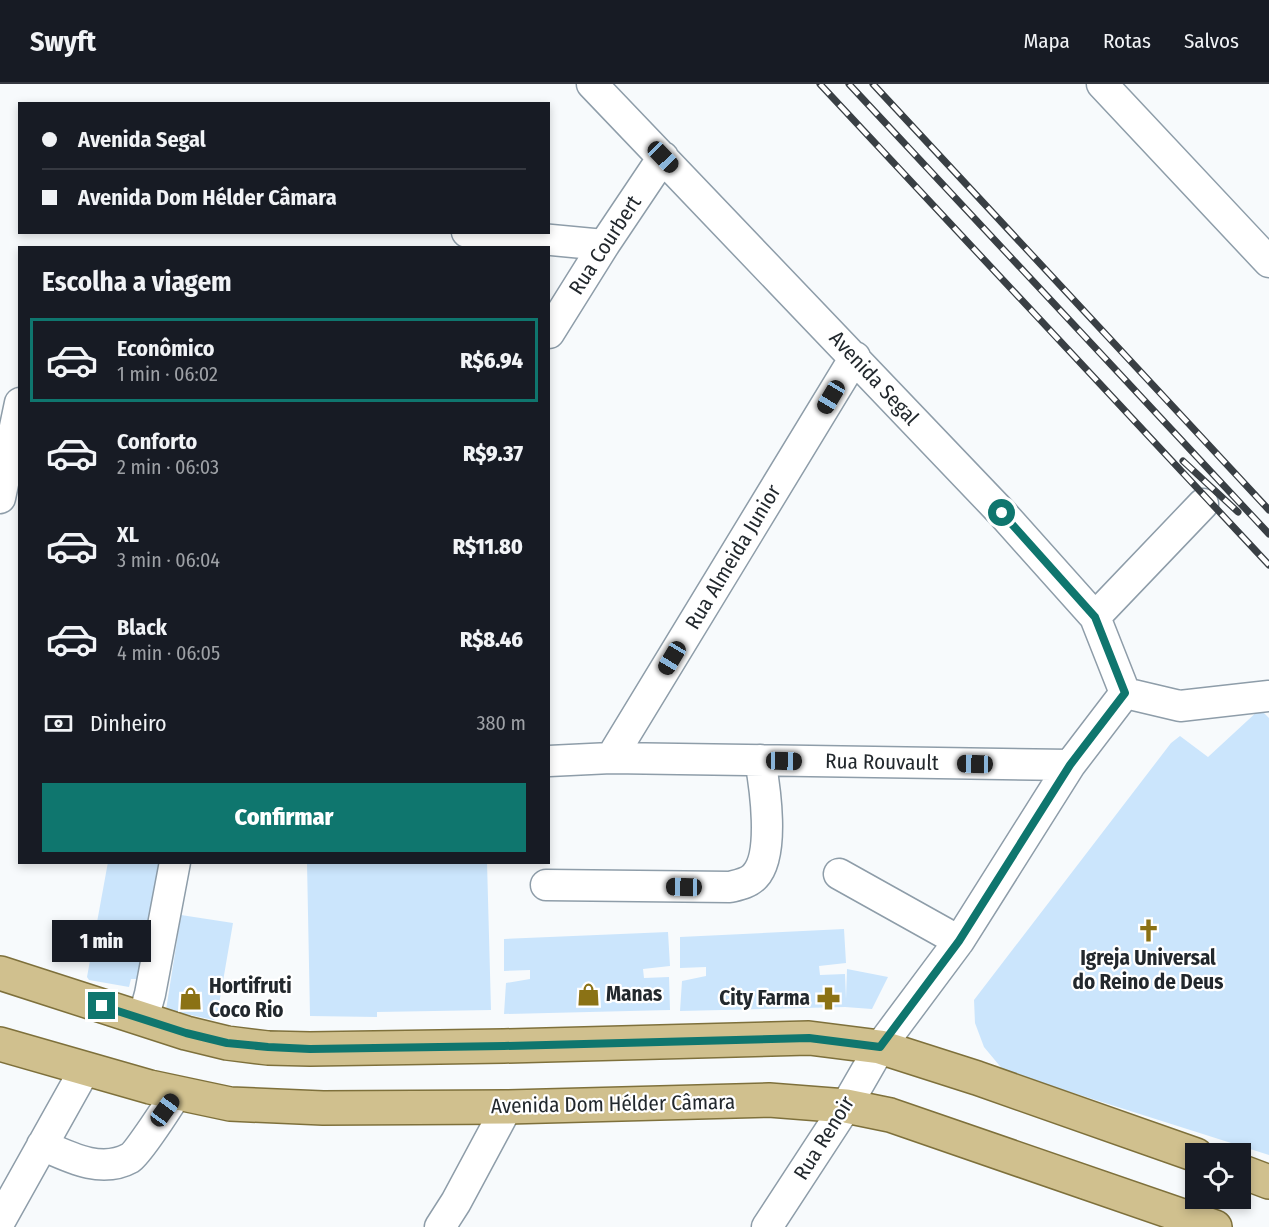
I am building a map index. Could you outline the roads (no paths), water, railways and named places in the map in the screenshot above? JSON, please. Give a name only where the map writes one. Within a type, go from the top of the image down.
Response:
[{"type":"main road","points":[[0,973],[143,1019],[227,1043],[289,1048],[504,1046],[809,1038],[880,1047],[977,1078],[1185,1151]]},
{"type":"main road","name":"Avenida Dom Hélder Câmara","points":[[0,1044],[177,1094],[230,1104],[323,1108],[507,1107],[769,1100],[846,1106],[919,1125],[1215,1227]]},
{"type":"main road","points":[[1251,1175],[1269,1182]]},
{"type":"street","name":"Avenida Segal","points":[[592,84],[855,357],[1002,513],[1095,617],[1125,693]]},
{"type":"street","points":[[1102,84],[1269,262]]},
{"type":"street","name":"Rua Courbert","points":[[550,331],[604,244],[663,157]]},
{"type":"street","points":[[490,234],[604,244]]},
{"type":"street","name":"Rua Almeida Junior","points":[[611,758],[855,357]]},
{"type":"street","points":[[0,498],[18,412]]},
{"type":"street","points":[[1095,617],[1203,504]]},
{"type":"street","points":[[1125,693],[1180,706],[1269,696]]},
{"type":"street","name":"Rua Renoir","points":[[767,1227],[846,1106],[880,1047],[959,941],[1070,765],[1125,693]]},
{"type":"street","name":"Rua Rouvault","points":[[550,761],[611,758],[1070,765]]},
{"type":"street","points":[[546,885],[730,887],[744,883],[755,876],[763,862],[766,843],[764,780],[760,760]]},
{"type":"street","points":[[143,1019],[150,994],[175,864]]},
{"type":"street","points":[[839,874],[959,941]]},
{"type":"street","points":[[0,1221],[85,1069]]},
{"type":"street","points":[[42,1145],[77,1161],[106,1165],[131,1157],[177,1094]]},
{"type":"street","points":[[440,1227],[507,1107]]},
{"type":"railway","points":[[820,84],[1269,565]]},
{"type":"railway","points":[[849,84],[1269,534]]},
{"type":"railway","points":[[873,84],[1269,510]]},
{"type":"railway","points":[[1183,461],[1238,512]]},
{"type":"place","name":"Igreja Universal do Reino de Deus","points":[[1148,930]]},
{"type":"place","name":"Manas","points":[[588,994]]},
{"type":"place","name":"Hortifruti Coco Rio","points":[[191,998]]},
{"type":"place","name":"City Farma","points":[[828,998]]}]
